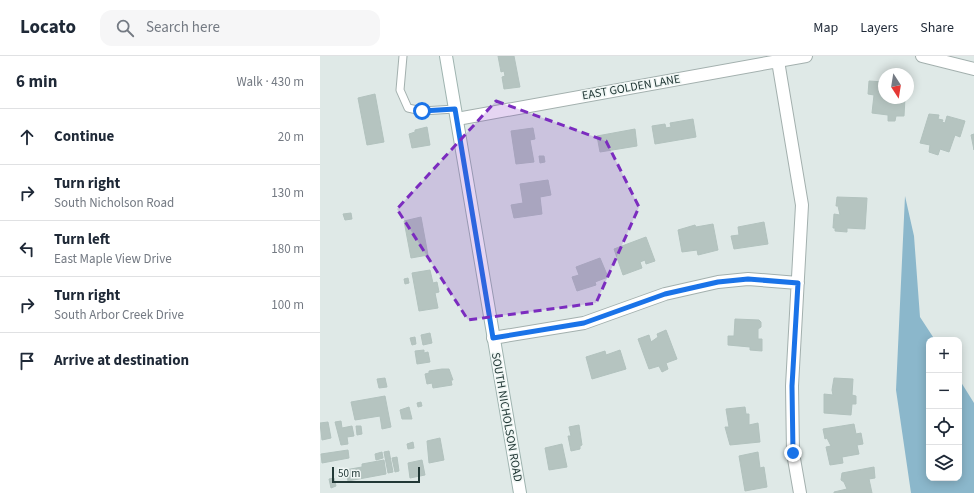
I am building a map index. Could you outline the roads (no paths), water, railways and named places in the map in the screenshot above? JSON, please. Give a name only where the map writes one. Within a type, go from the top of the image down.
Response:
[{"type":"street","name":"SOUTH NICHOLSON ROAD","points":[[446,56],[520,493]]},
{"type":"street","name":"EAST GOLDEN LANE","points":[[456,114],[806,56]]},
{"type":"street","points":[[922,56],[974,69]]},
{"type":"street","points":[[778,61],[802,205],[792,386],[793,453],[800,493]]},
{"type":"street","points":[[493,338],[584,323],[665,294],[718,282],[748,279],[798,283]]},
{"type":"lane","points":[[402,56],[400,90],[408,108],[422,111],[456,114]]},
{"type":"water","points":[[905,196],[914,236],[920,317],[933,337],[926,337],[926,481],[962,481],[962,384],[974,403],[974,493],[911,493],[896,390]]}]
